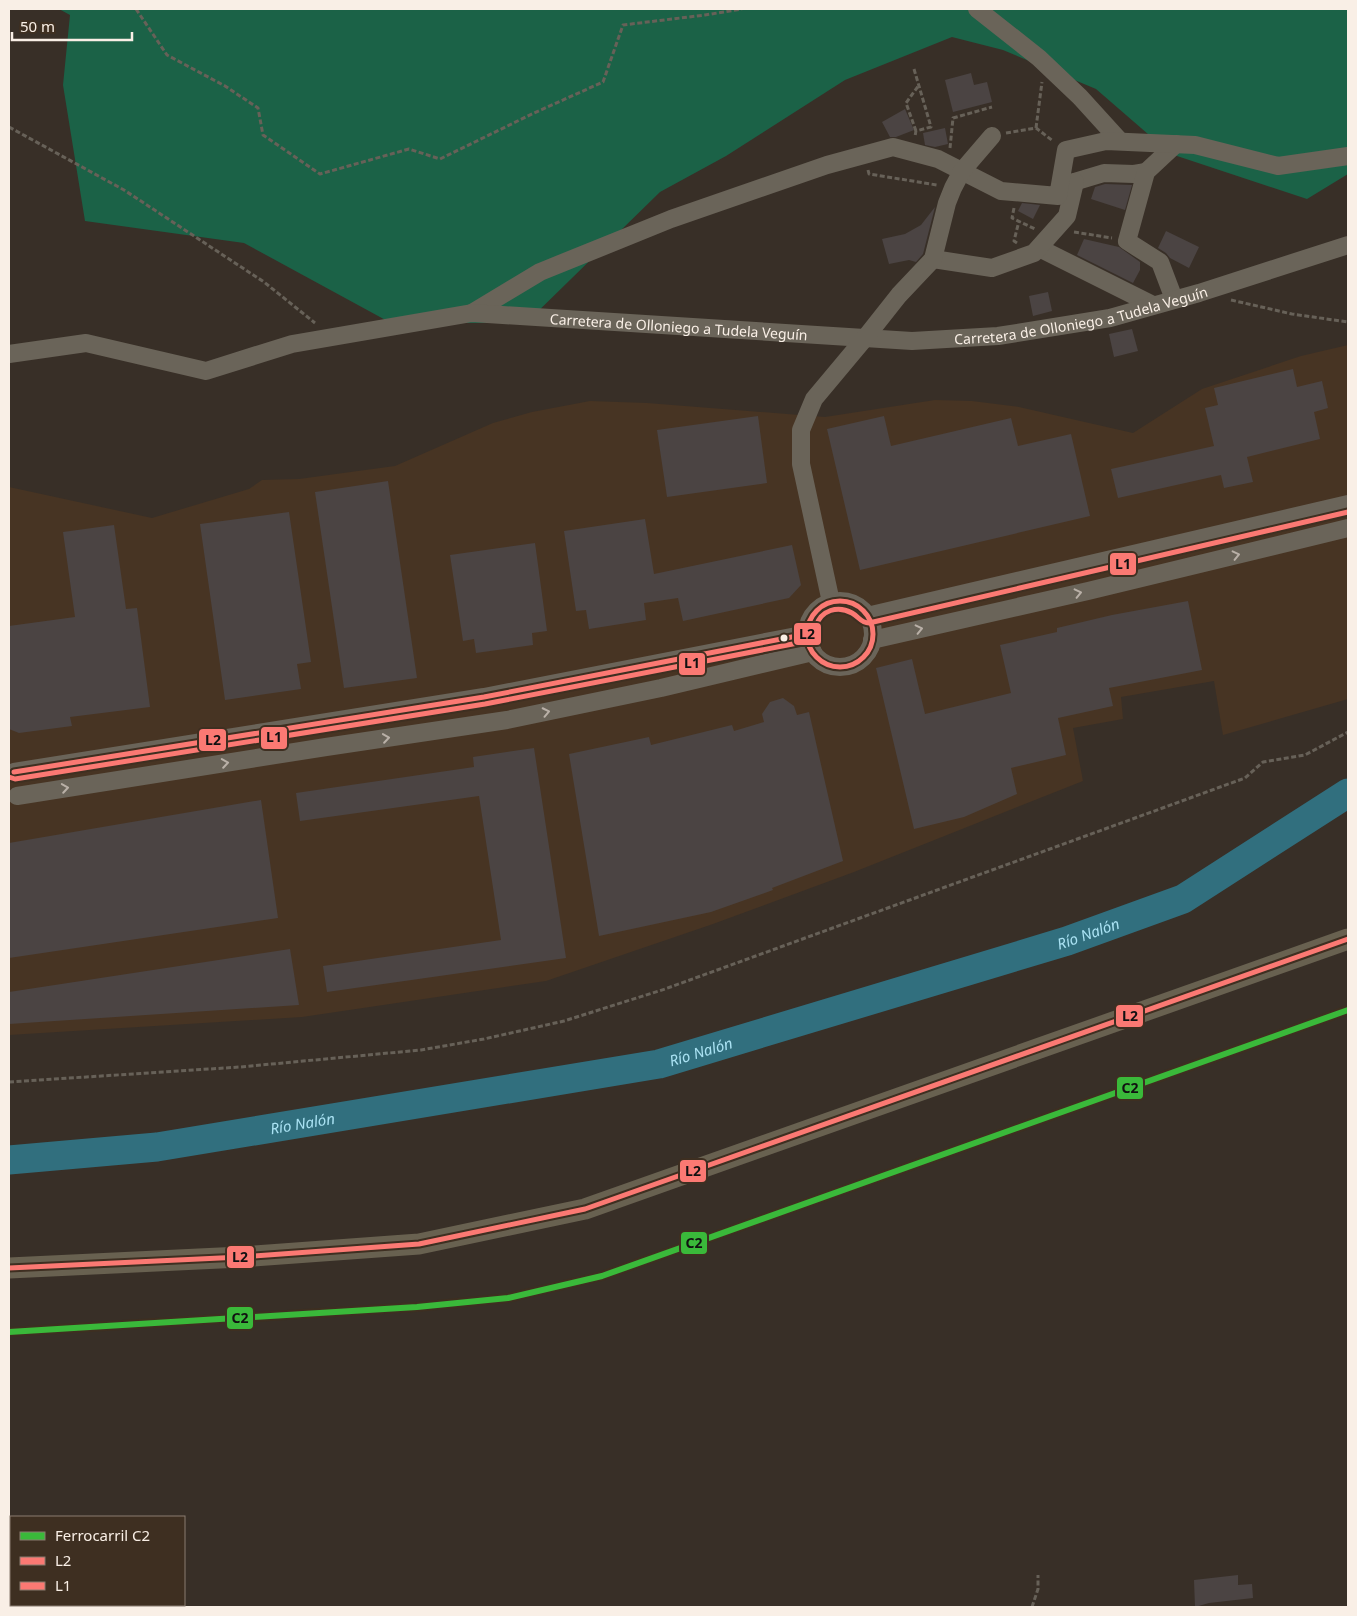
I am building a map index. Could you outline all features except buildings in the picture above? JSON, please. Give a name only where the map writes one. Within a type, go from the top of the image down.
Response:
[{"type":"main road","points":[[9,1268],[241,1257],[419,1244],[585,1209],[1348,939]]},
{"type":"street","points":[[976,9],[1045,64],[1080,97],[1120,142]]},
{"type":"street","points":[[831,602],[801,464],[801,430],[814,399],[899,295],[933,259],[946,203],[953,188],[955,167],[992,136]]},
{"type":"street","points":[[933,259],[992,268],[1034,254],[1067,216],[1066,150],[1106,141],[1196,144],[1278,166],[1348,156]]},
{"type":"street","points":[[1174,299],[1160,262],[1127,241],[1146,172],[1176,144]]},
{"type":"street","points":[[472,313],[540,272],[654,226],[827,165],[893,147],[938,159],[1001,191],[1018,193],[1058,196],[1067,184],[1104,173],[1134,174],[1146,172]]},
{"type":"street","points":[[1048,237],[1153,305]]},
{"type":"street","name":"Carretera de Olloniego a Tudela Veguín","points":[[9,354],[86,343],[206,370],[292,344],[472,313],[686,325],[912,341],[998,336],[1110,318],[1199,293],[1348,245]]},
{"type":"street","points":[[867,616],[1348,504]]},
{"type":"street","points":[[872,640],[1348,528]]},
{"type":"street","points":[[842,601],[854,604],[867,616],[873,634],[871,645],[860,660],[850,665],[839,667],[823,663],[814,656],[807,634],[808,623],[814,613],[821,607],[831,602],[842,601]]},
{"type":"street","points":[[13,801],[18,788],[11,770],[484,697],[807,634]]},
{"type":"street","points":[[13,801],[306,750],[507,720],[690,681],[813,652]]},
{"type":"path","points":[[136,9],[167,55],[225,86],[258,108],[263,135],[320,174],[409,149],[440,159],[534,112],[603,82],[623,25],[742,9]]},
{"type":"path","points":[[1036,128],[1045,64]]},
{"type":"path","points":[[914,69],[931,127],[916,131]]},
{"type":"path","points":[[911,152],[916,131],[906,103],[919,84]]},
{"type":"path","points":[[955,167],[953,118],[992,107]]},
{"type":"path","points":[[9,127],[124,190],[264,282],[332,337]]},
{"type":"path","points":[[992,136],[1036,128],[1066,150]]},
{"type":"path","points":[[866,154],[869,174],[953,188]]},
{"type":"path","points":[[1018,193],[1012,218],[1048,237],[1127,241]]},
{"type":"path","points":[[1227,299],[1292,314],[1348,322]]},
{"type":"path","points":[[9,1082],[230,1068],[421,1050],[484,1039],[564,1020],[666,989],[1245,778],[1263,762],[1305,755],[1348,732]]},
{"type":"path","points":[[1032,1607],[1038,1589],[1038,1575]]},
{"type":"shaded area","points":[[1348,345],[1348,699],[1223,735],[1214,681],[1121,697],[1123,719],[1073,728],[1083,781],[854,872],[713,924],[546,981],[302,1017],[9,1035],[9,487],[152,518],[249,489],[262,480],[299,479],[395,466],[493,423],[532,412],[590,401],[647,403],[825,417],[935,400],[972,401],[1019,407],[1133,433],[1202,389],[1301,356]]},
{"type":"green space","points":[[59,9],[1348,9],[1348,174],[1307,199],[1171,154],[1096,89],[1003,50],[952,37],[845,80],[726,156],[660,192],[526,323],[391,323],[244,243],[85,221],[63,85],[70,15]]},
{"type":"waterway","name":"Río Nalón","points":[[9,1160],[157,1147],[659,1064],[1067,941],[1183,899],[1348,793]]},
{"type":"rail line","name":"C2","points":[[9,1332],[417,1307],[508,1298],[602,1276],[1348,1010]]},
{"type":"transit line","name":"L1","points":[[9,777],[15,779],[485,704],[808,641],[814,638],[818,621],[831,610],[841,609],[847,611],[862,621],[869,623],[1348,512]]},
{"type":"transit line","name":"L2","points":[[840,601],[852,604],[863,611],[870,622],[873,634],[870,646],[863,657],[852,664],[840,667],[828,664],[817,657],[810,646],[807,634],[810,622],[817,611],[828,604],[840,601]]},
{"type":"transit line","name":"L2","points":[[14,772],[484,697],[807,634]]},
{"type":"transit line","name":"L2","points":[[9,1268],[241,1257],[419,1244],[585,1209],[1348,939]]}]
